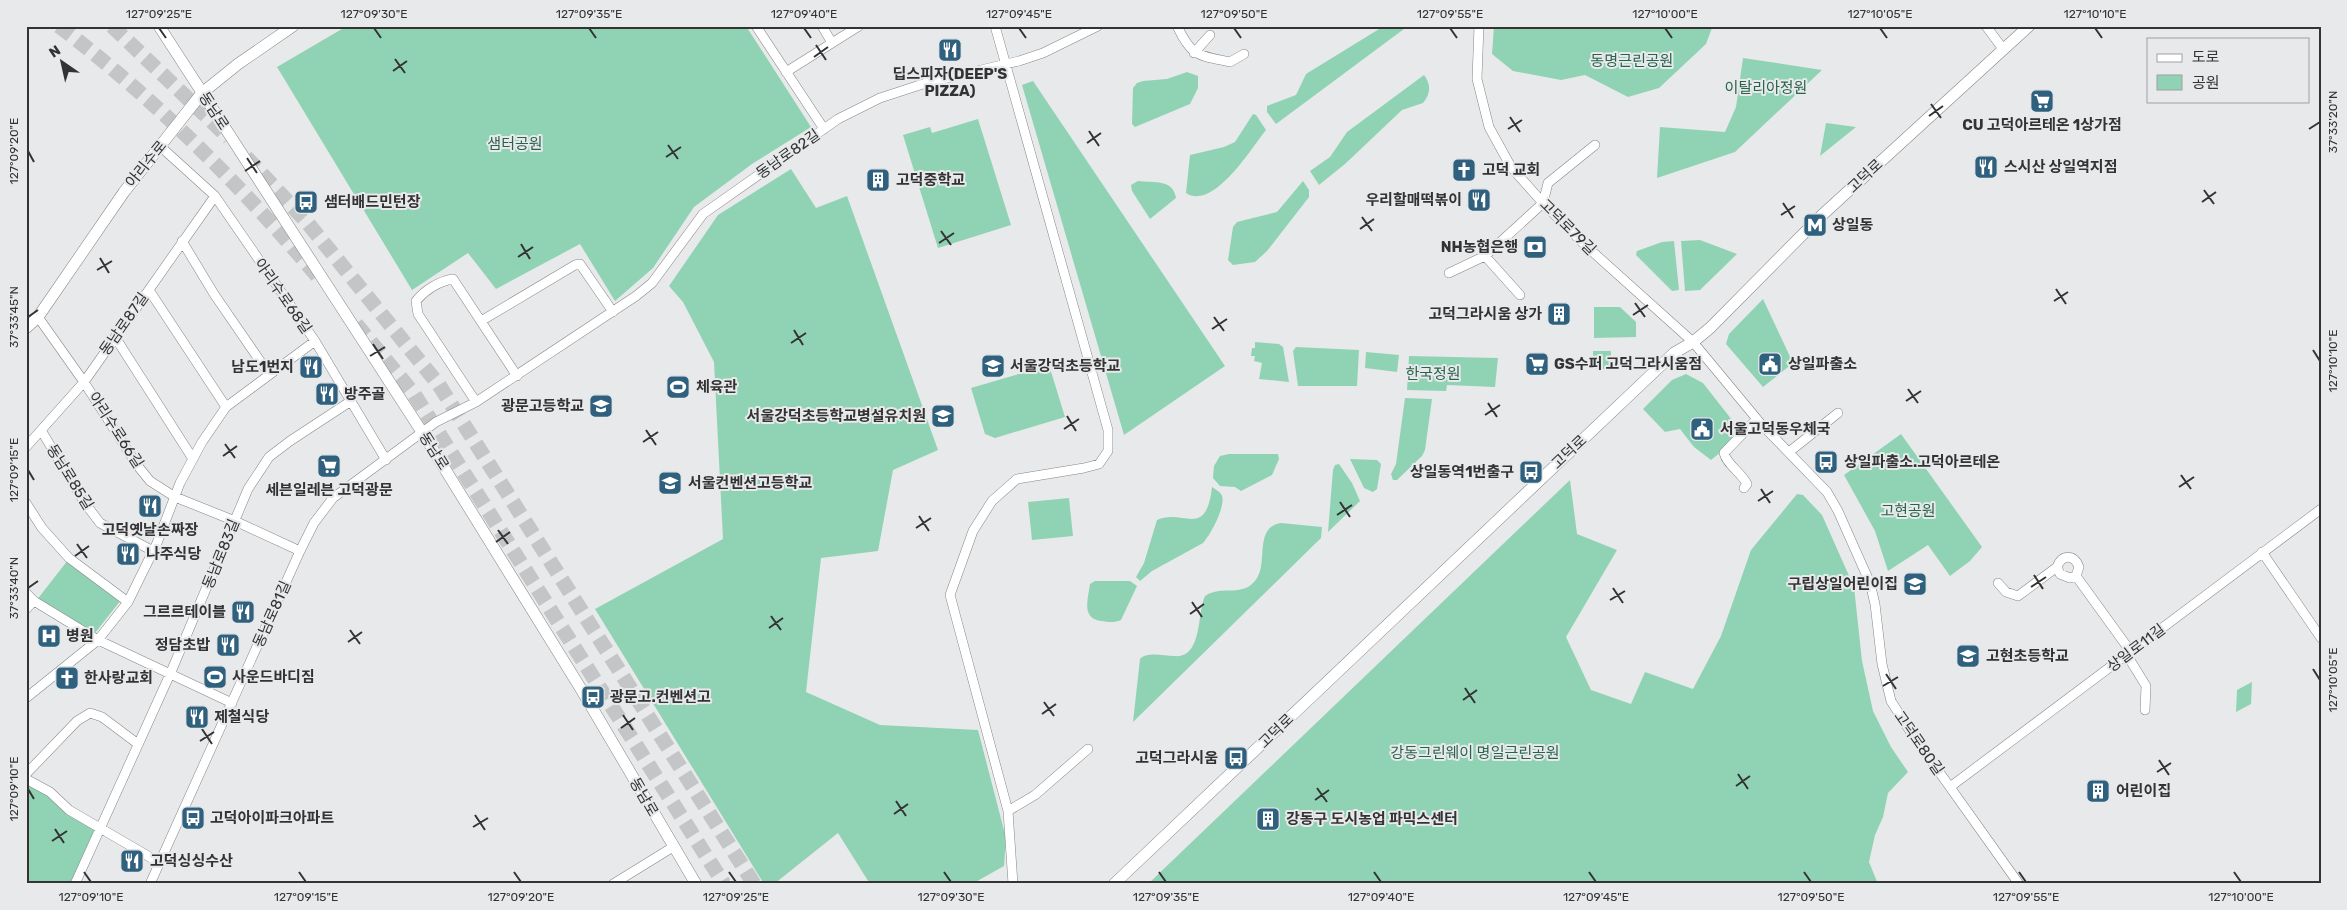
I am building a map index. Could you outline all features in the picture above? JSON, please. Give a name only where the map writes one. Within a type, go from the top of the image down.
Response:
[{"type":"main road","name":"동남로","points":[[159,26],[422,432],[581,689],[696,884]]},
{"type":"main road","name":"아리수로","points":[[26,328],[38,318],[124,192],[162,147],[202,93],[238,64],[293,26]]},
{"type":"main road","name":"고덕로","points":[[1114,884],[1674,353],[1693,342],[1822,216],[2029,26]]},
{"type":"street","points":[[756,26],[824,129]]},
{"type":"street","points":[[822,26],[832,43]]},
{"type":"street","points":[[786,72],[859,26]]},
{"type":"street","points":[[995,26],[1108,430],[1108,451],[1099,464],[1017,479],[992,500],[973,531],[950,595],[1008,811],[1013,884]]},
{"type":"street","name":"동남로82길","points":[[422,432],[476,402],[517,376],[613,312],[652,283],[703,214],[824,129],[880,98],[926,83],[1043,53],[1098,26]]},
{"type":"street","points":[[1177,26],[1187,46],[1194,53],[1230,62],[1244,54]]},
{"type":"street","name":"고덕로79길","points":[[1479,26],[1477,78],[1489,127],[1511,167],[1543,203],[1585,245],[1693,342]]},
{"type":"street","points":[[1986,26],[2002,49]]},
{"type":"street","points":[[1194,53],[1210,35]]},
{"type":"street","points":[[1449,273],[1485,256],[1543,203],[1548,184],[1595,145]]},
{"type":"street","name":"아리수로68길","points":[[162,147],[215,196],[315,341],[386,460]]},
{"type":"street","name":"동남로87길","points":[[26,447],[84,382],[215,196]]},
{"type":"street","points":[[182,241],[214,294],[269,374]]},
{"type":"street","points":[[1485,256],[1520,295]]},
{"type":"street","points":[[481,321],[575,264],[580,264],[613,312]]},
{"type":"street","points":[[476,402],[418,314],[416,301],[422,293],[445,280],[453,279],[517,376]]},
{"type":"street","points":[[149,290],[226,407]]},
{"type":"street","name":"아리수로66길","points":[[38,318],[84,382],[136,465],[150,480],[175,497],[235,521],[300,551]]},
{"type":"street","points":[[115,337],[193,459]]},
{"type":"street","points":[[26,698],[98,640],[128,602],[153,551],[193,459],[226,407],[315,341]]},
{"type":"street","name":"고덕로80길","points":[[1693,342],[1757,419],[1827,492],[1838,511],[1870,583],[1875,604],[1882,664],[1891,700],[2019,884]]},
{"type":"street","name":"동남로83길","points":[[75,884],[171,672],[248,489],[270,458],[290,441],[351,402]]},
{"type":"street","points":[[1789,452],[1838,413]]},
{"type":"street","points":[[1744,488],[1747,484],[1745,479],[1725,458],[1724,452],[1757,419]]},
{"type":"street","name":"동남로85길","points":[[41,430],[84,502],[100,523],[153,551]]},
{"type":"street","name":"동남로81길","points":[[150,884],[314,523],[333,498],[422,432]]},
{"type":"street","points":[[26,504],[42,528],[69,558],[128,602]]},
{"type":"street","name":"상일로11길","points":[[1950,787],[2321,509]]},
{"type":"street","points":[[2262,552],[2321,638]]},
{"type":"street","points":[[1998,583],[2006,592],[2018,596],[2057,567],[2064,558],[2071,557],[2076,560],[2079,567],[2076,576]]},
{"type":"street","points":[[2057,567],[2060,574],[2065,577],[2076,576]]},
{"type":"street","points":[[2076,576],[2129,653],[2146,686],[2145,710]]},
{"type":"street","points":[[26,594],[34,601],[98,640],[171,672],[232,703]]},
{"type":"street","points":[[26,609],[34,601]]},
{"type":"street","points":[[26,774],[77,721],[90,713],[102,717],[138,744]]},
{"type":"street","points":[[1008,811],[1035,795],[1088,748]]},
{"type":"street","points":[[26,779],[50,792],[69,810],[160,863]]},
{"type":"street","points":[[613,884],[673,847]]},
{"type":"green space","name":"샘터공원","points":[[347,26],[746,26],[811,127],[752,164],[694,207],[653,268],[615,301],[580,244],[496,289],[468,253],[412,290],[277,67]]},
{"type":"green space","points":[[1384,26],[1408,26],[1276,124],[1267,112],[1267,106],[1296,95],[1306,74]]},
{"type":"green space","name":"동명근린공원","points":[[1494,26],[1711,26],[1712,28],[1706,44],[1659,88],[1628,97],[1585,75],[1561,80],[1513,71],[1492,54]]},
{"type":"green space","name":"이탈리아정원","points":[[1743,58],[1822,70],[1735,152],[1657,178],[1660,127],[1725,132],[1736,107]]},
{"type":"green space","points":[[1187,72],[1198,76],[1198,88],[1190,104],[1135,127],[1132,124],[1133,88],[1137,83],[1167,79]]},
{"type":"green space","points":[[1424,75],[1429,89],[1428,96],[1423,103],[1402,110],[1345,164],[1319,185],[1310,171],[1330,157],[1347,132]]},
{"type":"green space","points":[[1033,81],[1225,366],[1124,435],[1022,85]]},
{"type":"green space","points":[[1253,114],[1256,115],[1266,130],[1231,175],[1208,193],[1197,196],[1186,193],[1190,155],[1224,147],[1235,142]]},
{"type":"green space","points":[[978,119],[1011,225],[938,248],[903,135],[930,127],[932,133]]},
{"type":"green space","points":[[1826,123],[1856,127],[1820,156]]},
{"type":"green space","points":[[791,169],[816,208],[847,196],[938,450],[893,470],[878,551],[821,558],[806,692],[880,725],[978,730],[1006,838],[1004,866],[972,884],[870,884],[838,833],[774,884],[764,884],[595,609],[723,539],[714,362],[683,302],[669,286],[718,215]]},
{"type":"green space","points":[[1138,181],[1157,182],[1167,185],[1174,192],[1176,198],[1150,219],[1132,191],[1131,185]]},
{"type":"green space","points":[[1303,181],[1309,190],[1309,197],[1267,251],[1255,262],[1233,265],[1228,260],[1233,227],[1237,222],[1277,212]]},
{"type":"green space","points":[[1700,240],[1737,254],[1700,290],[1685,291],[1681,241]]},
{"type":"green space","points":[[1674,241],[1679,290],[1672,291],[1636,255],[1637,251],[1662,242]]},
{"type":"green space","points":[[1763,299],[1793,363],[1763,387],[1726,344],[1729,334]]},
{"type":"green space","points":[[1594,307],[1620,307],[1636,322],[1636,337],[1594,338]]},
{"type":"green space","points":[[1255,342],[1279,344],[1283,347],[1289,382],[1259,379],[1262,363],[1254,361],[1255,356],[1251,356],[1252,348],[1255,348]]},
{"type":"green space","points":[[1296,347],[1359,350],[1357,386],[1298,386],[1293,351]]},
{"type":"green space","points":[[1593,351],[1611,351],[1611,369],[1593,369]]},
{"type":"green space","points":[[1366,352],[1399,355],[1397,372],[1365,368]]},
{"type":"green space","name":"한국정원","points":[[1409,356],[1498,358],[1495,387],[1447,385],[1446,391],[1407,390]]},
{"type":"green space","points":[[1049,365],[1065,417],[995,438],[985,434],[971,388]]},
{"type":"green space","points":[[1686,374],[1703,383],[1743,434],[1711,460],[1694,447],[1680,429],[1665,432],[1643,409],[1672,380]]},
{"type":"green space","points":[[1405,398],[1432,399],[1425,450],[1422,456],[1397,480],[1393,480],[1391,474],[1396,464]]},
{"type":"green space","name":"고현공원","points":[[1901,434],[1982,547],[1970,561],[1950,576],[1928,545],[1888,571],[1875,531],[1844,475]]},
{"type":"green space","points":[[1229,454],[1278,454],[1279,459],[1272,475],[1241,491],[1235,487],[1220,486],[1213,478],[1214,466],[1220,456]]},
{"type":"green space","points":[[1350,459],[1377,460],[1381,464],[1377,489],[1373,492],[1364,488]]},
{"type":"green space","points":[[1339,464],[1352,483],[1360,501],[1328,532],[1333,470],[1335,465]]},
{"type":"green space","name":"강동그린웨이 명일근린공원","points":[[1570,480],[1577,534],[1617,550],[1566,637],[1591,690],[1631,704],[1645,672],[1693,689],[1721,636],[1751,550],[1797,494],[1803,495],[1822,515],[1854,587],[1862,661],[1873,711],[1891,747],[1908,772],[1888,793],[1883,817],[1875,835],[1869,862],[1878,884],[1148,884]]},
{"type":"green space","points":[[1212,487],[1219,491],[1223,498],[1214,527],[1203,543],[1152,571],[1140,581],[1136,577],[1144,563],[1157,520],[1167,517],[1199,518],[1205,513]]},
{"type":"green space","points":[[1069,498],[1073,536],[1032,540],[1028,502]]},
{"type":"green space","points":[[1281,523],[1322,527],[1321,538],[1133,722],[1140,659],[1147,655],[1183,655],[1190,650],[1197,633],[1205,596],[1218,591],[1239,590],[1252,584],[1260,571],[1264,538],[1267,531]]},
{"type":"green space","points":[[68,560],[121,600],[91,638],[36,601]]},
{"type":"green space","points":[[1095,581],[1130,581],[1137,586],[1121,620],[1114,622],[1101,621],[1095,619],[1088,612],[1090,584]]},
{"type":"green space","points":[[2252,682],[2251,704],[2236,712],[2237,690]]},
{"type":"green space","points":[[26,779],[101,828],[75,884],[26,884]]},
{"type":"tunnel","points":[[59,26],[129,83],[196,144],[259,209],[318,277]]},
{"type":"tunnel","points":[[112,26],[229,138]]},
{"type":"tunnel","points":[[246,157],[306,221],[439,385],[754,884]]},
{"type":"tunnel","points":[[356,324],[414,394],[724,884]]},
{"type":"place","name":"딥스피자(DEEP'S PIZZA)","points":[[950,50]]},
{"type":"place","name":"CU 고덕아르테온 1상가점","points":[[2042,101]]},
{"type":"place","name":"스시산 상일역지점","points":[[1986,167]]},
{"type":"place","name":"고덕 교회","points":[[1464,170]]},
{"type":"place","name":"고덕중학교","points":[[878,180]]},
{"type":"place","name":"우리할매떡볶이","points":[[1479,200]]},
{"type":"place","name":"샘터배드민턴장","points":[[306,202]]},
{"type":"place","name":"상일동","points":[[1815,225]]},
{"type":"place","name":"NH농협은행","points":[[1535,247]]},
{"type":"place","name":"고덕그라시움 상가","points":[[1559,314]]},
{"type":"place","name":"GS수퍼 고덕그라시움점","points":[[1537,364]]},
{"type":"place","name":"상일파출소","points":[[1770,364]]},
{"type":"place","name":"서울강덕초등학교","points":[[993,366]]},
{"type":"place","name":"남도1번지","points":[[311,367]]},
{"type":"place","name":"체육관","points":[[678,387]]},
{"type":"place","name":"방주골","points":[[327,394]]},
{"type":"place","name":"광문고등학교","points":[[601,406]]},
{"type":"place","name":"서울강덕초등학교병설유치원","points":[[943,416]]},
{"type":"place","name":"서울고덕동우체국","points":[[1702,429]]},
{"type":"place","name":"상일파출소.고덕아르테온","points":[[1826,462]]},
{"type":"place","name":"세븐일레븐 고덕광문","points":[[329,466]]},
{"type":"place","name":"상일동역1번출구","points":[[1531,472]]},
{"type":"place","name":"서울컨벤션고등학교","points":[[670,483]]},
{"type":"place","name":"고덕옛날손짜장","points":[[150,506]]},
{"type":"place","name":"나주식당","points":[[128,554]]},
{"type":"place","name":"구립상일어린이집","points":[[1915,584]]},
{"type":"place","name":"그르르테이블","points":[[243,612]]},
{"type":"place","name":"병원","points":[[49,636]]},
{"type":"place","name":"정담초밥","points":[[228,645]]},
{"type":"place","name":"고현초등학교","points":[[1968,656]]},
{"type":"place","name":"사운드바디짐","points":[[215,677]]},
{"type":"place","name":"한사랑교회","points":[[67,678]]},
{"type":"place","name":"광문고.컨벤션고","points":[[593,697]]},
{"type":"place","name":"제철식당","points":[[197,717]]},
{"type":"place","name":"고덕그라시움","points":[[1236,758]]},
{"type":"place","name":"어린이집","points":[[2098,791]]},
{"type":"place","name":"고덕아이파크아파트","points":[[193,818]]},
{"type":"place","name":"강동구 도시농업 파믹스센터","points":[[1268,819]]},
{"type":"place","name":"고덕싱싱수산","points":[[132,861]]}]
